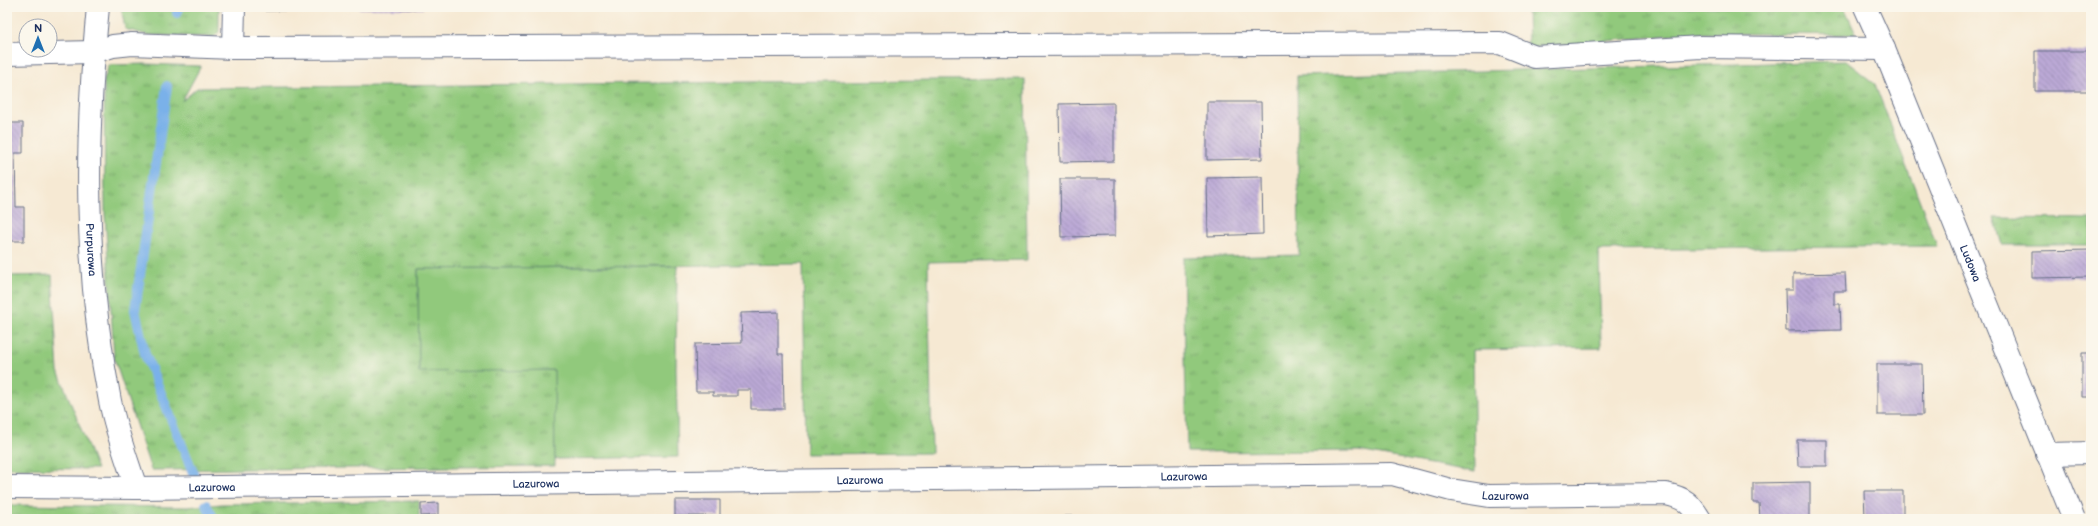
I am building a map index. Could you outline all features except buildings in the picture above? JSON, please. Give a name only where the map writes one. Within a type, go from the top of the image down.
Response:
[{"type":"street","name":"Purpurowa","points":[[98,7],[93,52],[88,205],[93,286],[102,356],[111,404],[136,488]]},
{"type":"street","points":[[233,48],[234,7]]},
{"type":"street","name":"Ludowa","points":[[1865,7],[1884,49],[2074,519]]},
{"type":"street","points":[[7,54],[93,52],[113,46],[132,44],[233,48],[1500,43],[1534,56],[1701,47],[1884,49]]},
{"type":"street","points":[[2047,454],[2091,453]]},
{"type":"street","name":"Lazurowa","points":[[7,487],[136,488],[1392,474],[1451,490],[1489,496],[1666,494],[1681,497],[1692,506],[1700,519]]},
{"type":"green space","points":[[121,7],[219,7],[219,32],[214,37],[148,35],[125,29]]},
{"type":"green space","points":[[1527,7],[1844,7],[1857,35],[1695,33],[1528,48]]},
{"type":"green space","points":[[1846,61],[1875,84],[1937,246],[1599,250],[1601,348],[1473,350],[1475,472],[1359,451],[1187,452],[1183,258],[1299,255],[1297,76]]},
{"type":"green space","points":[[145,64],[201,66],[182,101],[197,88],[1025,79],[1027,260],[928,262],[932,453],[806,454],[803,264],[418,269],[419,371],[555,370],[555,466],[151,470],[114,358],[105,214],[104,80],[109,65]]},
{"type":"green space","points":[[1994,218],[2091,219],[2091,245],[2002,245]]},
{"type":"green space","points":[[677,266],[676,368],[678,457],[555,459],[554,370],[419,372],[418,269]]},
{"type":"green space","points":[[52,275],[58,371],[97,469],[7,468],[7,276]]},
{"type":"green space","points":[[419,501],[419,519],[7,519],[7,505],[186,507],[222,504]]},
{"type":"waterway","points":[[177,13],[178,7]]},
{"type":"waterway","points":[[167,86],[135,310],[145,354],[194,475]]},
{"type":"waterway","points":[[206,505],[214,519]]}]
